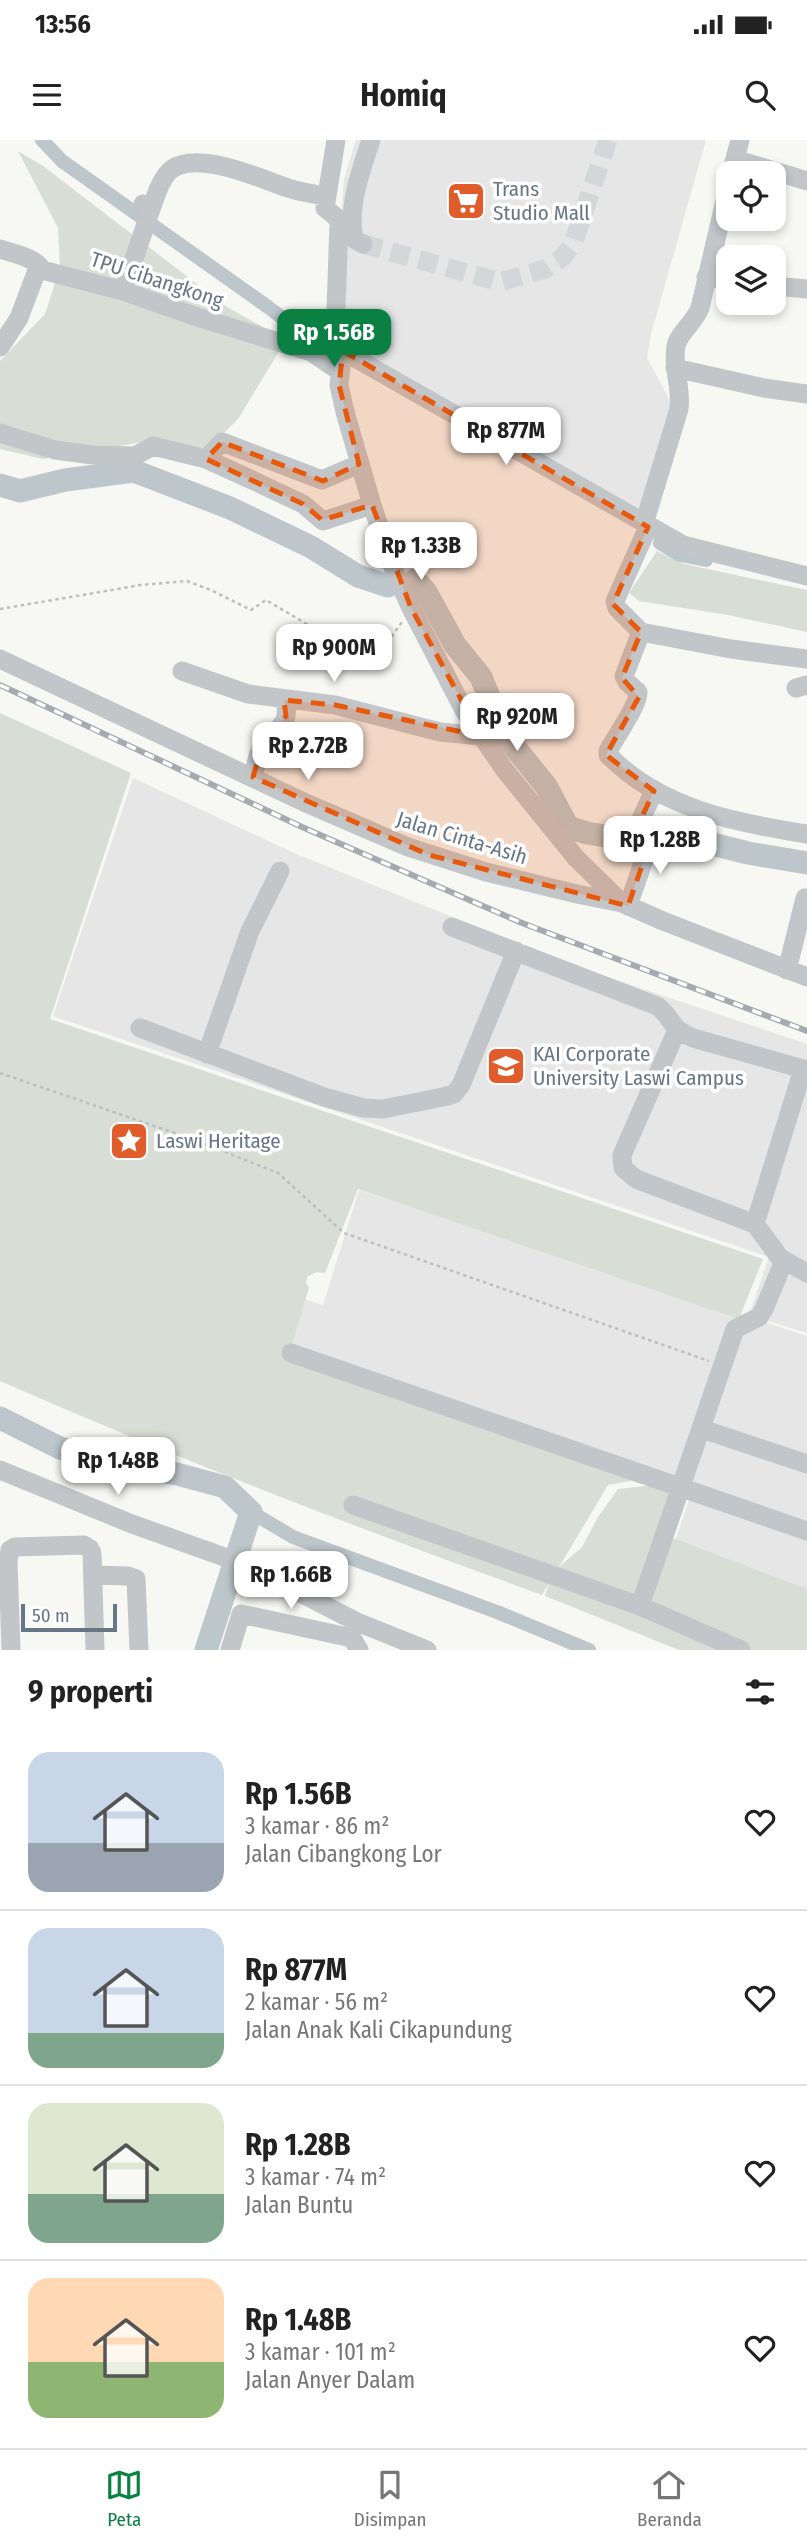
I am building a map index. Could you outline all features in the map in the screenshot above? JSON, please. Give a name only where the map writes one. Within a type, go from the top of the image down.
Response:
[{"type":"street","points":[[336,140],[325,196],[326,210],[336,217],[339,223],[335,341],[341,361],[342,400],[372,505],[395,573],[411,608],[480,736],[576,858],[625,904],[644,860],[641,819],[654,791]]},
{"type":"street","points":[[363,244],[354,239],[352,225],[357,186],[371,140]]},
{"type":"street","points":[[735,157],[807,181]]},
{"type":"street","points":[[111,287],[143,235],[147,210],[171,170],[194,164],[210,164],[238,170],[292,189],[325,196]]},
{"type":"street","points":[[717,231],[696,318],[676,344],[675,368],[679,409],[645,532],[615,601],[617,608],[641,632],[742,651],[807,659]]},
{"type":"street","name":"TPU Cibangkong","points":[[0,249],[40,264],[43,271],[111,287],[197,317],[341,361],[645,532],[696,550],[807,576]]},
{"type":"street","points":[[0,347],[19,318],[36,273],[43,271]]},
{"type":"street","points":[[706,278],[716,279]]},
{"type":"street","points":[[786,287],[807,289]]},
{"type":"street","points":[[675,368],[764,388],[807,394]]},
{"type":"street","points":[[0,433],[68,452],[93,456],[139,453],[153,446],[206,459],[303,504],[322,520],[328,521],[372,505]]},
{"type":"street","points":[[206,459],[223,442],[322,480],[359,464]]},
{"type":"street","points":[[641,632],[624,676],[638,692],[639,698],[607,753],[654,791],[716,817],[807,834]]},
{"type":"street","name":"Jalan Cinta-Asih","points":[[0,659],[342,820],[429,855],[486,872],[625,904],[807,977]]},
{"type":"street","points":[[182,671],[226,688],[284,700],[335,705],[440,732],[480,736]]},
{"type":"street","points":[[253,777],[262,746],[278,731],[286,718],[284,700]]},
{"type":"street","points":[[207,1054],[250,931],[280,871]]},
{"type":"street","points":[[787,970],[805,898]]},
{"type":"street","points":[[452,927],[657,1006],[664,1010],[677,1030],[744,1054],[805,1070],[755,1224]]},
{"type":"street","points":[[140,1028],[324,1097],[364,1108],[383,1109],[447,1096],[456,1092],[463,1082],[516,951]]},
{"type":"street","points":[[677,1030],[622,1155],[622,1165],[628,1174],[636,1179],[755,1224],[784,1261],[807,1273]]},
{"type":"street","points":[[640,1606],[735,1329],[754,1320],[764,1309],[784,1261]]},
{"type":"street","points":[[290,1353],[807,1531]]},
{"type":"street","points":[[702,1429],[807,1464]]},
{"type":"street","points":[[0,1470],[132,1524],[244,1564],[354,1640]]},
{"type":"street","points":[[353,1505],[640,1606],[741,1650]]},
{"type":"street","points":[[11,1650],[4,1561],[8,1553],[15,1547],[84,1545],[92,1553],[95,1650]]},
{"type":"street","points":[[93,1575],[128,1576],[136,1579],[139,1650]]},
{"type":"street","points":[[230,1650],[241,1614],[354,1640],[427,1650]]},
{"type":"path","points":[[0,610],[141,585],[187,581],[253,611],[266,600],[373,663],[411,608]]},
{"type":"path","points":[[0,1073],[198,1141],[278,1173],[344,1233],[722,1366]]},
{"type":"highlighted area","points":[[343,351],[648,527],[613,604],[641,632],[622,678],[639,697],[606,755],[654,791],[641,819],[645,857],[628,906],[429,855],[253,777],[262,746],[286,716],[284,700],[335,705],[481,736],[411,608],[372,505],[322,520],[303,504],[206,459],[222,442],[323,481],[359,464],[339,385]]},
{"type":"shaded area","points":[[356,140],[706,140],[651,334],[647,358],[674,408],[637,515],[359,353],[339,300],[338,250],[344,179]]},
{"type":"shaded area","points":[[18,151],[43,166],[227,307],[286,340],[238,419],[208,449],[142,442],[43,459],[0,449],[0,361],[45,314],[60,268],[58,228]]},
{"type":"shaded area","points":[[657,551],[684,564],[807,590],[807,632],[728,615],[639,601],[629,593]]},
{"type":"shaded area","points":[[0,713],[131,773],[50,1019],[763,1259],[739,1319],[358,1189],[325,1273],[317,1272],[308,1276],[306,1282],[309,1288],[290,1351],[647,1478],[608,1485],[559,1567],[582,1547],[598,1517],[618,1489],[654,1485],[678,1495],[670,1537],[807,1589],[807,1650],[679,1650],[545,1596],[549,1583],[542,1595],[474,1570],[202,1466],[0,1381]]},
{"type":"shaded area","name":"KAI Corporate University Laswi Campus","points":[[133,778],[294,853],[566,963],[807,1044],[807,1333],[749,1315],[769,1257],[53,1016]]},
{"type":"shaded area","points":[[359,1190],[807,1336],[807,1605],[669,1558],[690,1497],[288,1356],[304,1299],[323,1305]]},
{"type":"waterway","points":[[42,140],[62,161],[330,354]]},
{"type":"waterway","points":[[0,485],[20,491],[65,480],[134,471],[230,508],[311,547],[358,576],[388,586]]},
{"type":"waterway","points":[[660,543],[680,555],[706,560]]},
{"type":"waterway","points":[[415,580],[426,592],[455,645],[481,677],[504,734],[546,786],[568,827],[587,833],[668,846],[704,842],[807,863]]},
{"type":"waterway","points":[[0,1418],[60,1448],[118,1464],[177,1474],[225,1487],[251,1512],[206,1650]]},
{"type":"waterway","points":[[251,1512],[293,1537],[497,1612],[589,1650]]},
{"type":"tunnel","points":[[363,244],[500,282],[545,269],[562,258],[573,244],[608,140]]},
{"type":"railway","points":[[0,685],[302,827],[522,923],[807,1031]]},
{"type":"place","name":"Trans Studio Mall","points":[[466,201]]},
{"type":"place","name":"KAI Corporate University Laswi Campus","points":[[506,1066]]},
{"type":"place","name":"Laswi Heritage","points":[[129,1141]]}]
